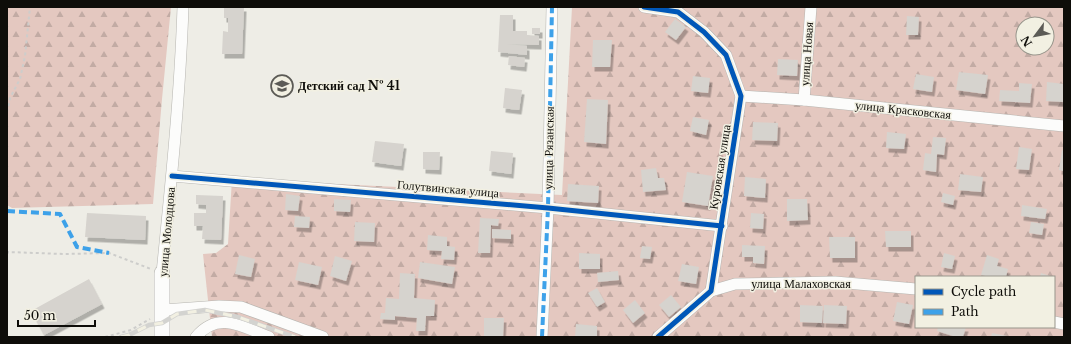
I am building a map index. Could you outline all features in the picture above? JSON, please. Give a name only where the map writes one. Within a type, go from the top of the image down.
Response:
[{"type":"street","name":"улица Молодцова","points":[[162,337],[162,273],[181,66],[183,7]]},
{"type":"street","name":"улица Рязанская","points":[[542,337],[548,208],[552,7]]},
{"type":"street","points":[[644,7],[678,12],[704,32],[726,55],[742,96]]},
{"type":"street","name":"улица Новая","points":[[804,100],[811,7]]},
{"type":"street","name":"улица Красковская","points":[[742,96],[804,100],[1064,126]]},
{"type":"street","name":"Куровская улица","points":[[710,291],[722,226],[742,96]]},
{"type":"street","name":"Голутвинская улица","points":[[172,176],[548,208],[722,226]]},
{"type":"street","name":"улица Малаховская","points":[[710,291],[735,284],[835,282],[915,289]]},
{"type":"street","points":[[658,337],[710,291]]},
{"type":"street","points":[[162,313],[218,306],[241,308],[323,337]]},
{"type":"street","points":[[187,337],[197,335],[214,322],[233,322],[269,337]]},
{"type":"path","points":[[7,112],[10,98],[20,79],[25,56],[30,7]]},
{"type":"path","points":[[7,254],[8,252],[64,254],[109,253],[162,273]]},
{"type":"path","points":[[105,337],[131,330],[162,313]]},
{"type":"green space","points":[[7,7],[171,7],[153,204],[12,208],[7,205]]},
{"type":"green space","points":[[572,7],[1064,7],[1064,337],[212,337],[203,254],[216,253],[228,244],[232,179],[562,195]]},
{"type":"building","points":[[224,7],[244,7],[242,54],[222,54],[223,31],[228,32],[228,18],[224,18]]},
{"type":"building","points":[[500,15],[513,15],[513,31],[527,31],[527,35],[539,36],[539,45],[507,44],[527,46],[527,55],[498,52]]},
{"type":"building","points":[[907,16],[919,17],[918,35],[906,35]]},
{"type":"building","points":[[675,19],[686,27],[676,40],[665,32]]},
{"type":"building","points":[[532,28],[540,28],[540,34],[532,34]]},
{"type":"building","points":[[593,40],[612,40],[610,67],[592,67]]},
{"type":"building","points":[[509,56],[525,58],[524,67],[508,65]]},
{"type":"building","points":[[778,59],[798,60],[797,76],[777,75]]},
{"type":"building","points":[[959,72],[988,75],[985,94],[956,90]]},
{"type":"building","points":[[916,74],[934,77],[932,92],[913,89]]},
{"type":"building","points":[[693,76],[710,78],[708,93],[691,91]]},
{"type":"building","points":[[1047,82],[1064,84],[1064,102],[1046,101]]},
{"type":"building","points":[[1019,83],[1032,84],[1030,103],[999,101],[1000,90],[1019,91]]},
{"type":"building","points":[[505,88],[522,90],[519,110],[503,108]]},
{"type":"building","points":[[587,99],[608,100],[606,144],[584,142]]},
{"type":"building","points":[[693,117],[709,120],[706,135],[690,131]]},
{"type":"building","points":[[753,122],[778,123],[777,141],[752,140]]},
{"type":"building","points":[[887,132],[906,134],[904,149],[886,148]]},
{"type":"building","points":[[933,137],[946,138],[944,155],[937,154],[936,172],[923,170],[925,153],[931,154]]},
{"type":"building","points":[[375,141],[404,144],[401,166],[372,162]]},
{"type":"building","points":[[1019,147],[1032,149],[1029,170],[1016,169]]},
{"type":"building","points":[[1062,150],[1064,151],[1064,171],[1059,170]]},
{"type":"building","points":[[491,151],[513,153],[511,174],[489,171]]},
{"type":"building","points":[[423,152],[440,152],[439,170],[423,169]]},
{"type":"building","points":[[656,168],[658,178],[664,178],[666,190],[643,192],[641,170]]},
{"type":"building","points":[[687,172],[713,176],[708,206],[682,202]]},
{"type":"building","points":[[960,174],[983,177],[981,192],[958,190]]},
{"type":"building","points":[[745,177],[766,179],[765,198],[744,196]]},
{"type":"building","points":[[568,184],[599,186],[598,203],[567,201]]},
{"type":"building","points":[[943,193],[955,196],[953,205],[941,202]]},
{"type":"building","points":[[286,194],[300,196],[298,211],[285,210]]},
{"type":"building","points":[[196,195],[223,196],[221,240],[202,239],[203,226],[194,226],[194,213],[206,213],[206,205],[196,204]]},
{"type":"building","points":[[334,199],[351,200],[350,212],[334,211]]},
{"type":"building","points":[[787,199],[807,199],[808,220],[787,221]]},
{"type":"building","points":[[1022,205],[1047,209],[1045,219],[1021,216]]},
{"type":"building","points":[[87,213],[146,216],[145,240],[85,237]]},
{"type":"building","points":[[751,213],[764,214],[763,229],[750,228]]},
{"type":"building","points":[[295,216],[310,217],[309,228],[294,227]]},
{"type":"building","points":[[480,218],[499,219],[498,226],[491,225],[490,253],[478,253]]},
{"type":"building","points":[[355,222],[375,223],[374,242],[354,241]]},
{"type":"building","points":[[1031,222],[1044,224],[1042,235],[1029,233]]},
{"type":"building","points":[[492,229],[511,230],[511,239],[492,238]]},
{"type":"building","points":[[885,231],[911,231],[911,247],[886,247]]},
{"type":"building","points":[[428,235],[447,237],[447,246],[455,247],[454,260],[441,259],[442,251],[427,250]]},
{"type":"building","points":[[829,237],[855,237],[855,258],[830,258]]},
{"type":"building","points":[[742,245],[765,246],[764,264],[753,263],[753,257],[742,257]]},
{"type":"building","points":[[642,246],[652,247],[650,259],[640,258]]},
{"type":"building","points":[[579,253],[600,254],[600,269],[579,269]]},
{"type":"building","points":[[944,253],[955,256],[952,269],[941,267]]},
{"type":"building","points":[[239,255],[255,259],[251,277],[235,274]]},
{"type":"building","points":[[987,255],[999,259],[997,266],[1008,269],[1006,276],[981,275]]},
{"type":"building","points":[[335,256],[352,261],[346,281],[330,276]]},
{"type":"building","points":[[299,262],[322,267],[318,285],[295,280]]},
{"type":"building","points":[[420,262],[455,267],[452,284],[418,278]]},
{"type":"building","points":[[682,264],[699,267],[696,284],[678,281]]},
{"type":"building","points":[[618,271],[619,280],[598,282],[597,273]]},
{"type":"building","points":[[400,273],[415,274],[414,298],[435,300],[434,316],[426,316],[425,331],[416,331],[417,318],[395,316],[395,320],[380,319],[381,313],[385,313],[386,298],[399,299]]},
{"type":"building","points":[[1041,273],[1050,276],[1040,276]]},
{"type":"building","points":[[89,279],[102,304],[44,335],[31,311]]},
{"type":"building","points":[[597,288],[605,302],[597,307],[588,293]]},
{"type":"building","points":[[671,295],[681,307],[669,317],[659,305]]},
{"type":"building","points":[[635,300],[645,313],[633,323],[623,310]]},
{"type":"building","points":[[897,302],[913,305],[909,324],[893,321]]},
{"type":"building","points":[[800,305],[823,306],[822,323],[800,322]]},
{"type":"building","points":[[824,305],[847,306],[846,324],[823,323]]},
{"type":"building","points":[[484,318],[504,318],[503,337],[484,337]]},
{"type":"building","points":[[576,324],[597,326],[597,337],[575,337]]},
{"type":"building","points":[[938,328],[966,328],[963,337],[956,337],[937,331]]},
{"type":"building","points":[[992,333],[1007,336],[1007,337],[991,337]]},
{"type":"railway","points":[[121,337],[129,335],[149,325],[162,323],[177,314],[205,310],[238,317],[295,337]]},
{"type":"marked path","points":[[542,337],[548,208],[552,7]]},
{"type":"marked path","points":[[7,211],[60,214],[77,247],[109,253]]},
{"type":"cycle path","points":[[644,7],[678,12],[704,32],[726,55],[741,96],[711,291],[658,337]]},
{"type":"cycle path","points":[[172,176],[548,208],[722,226]]},
{"type":"place","name":"Детский сад № 41","points":[[282,86]]}]
